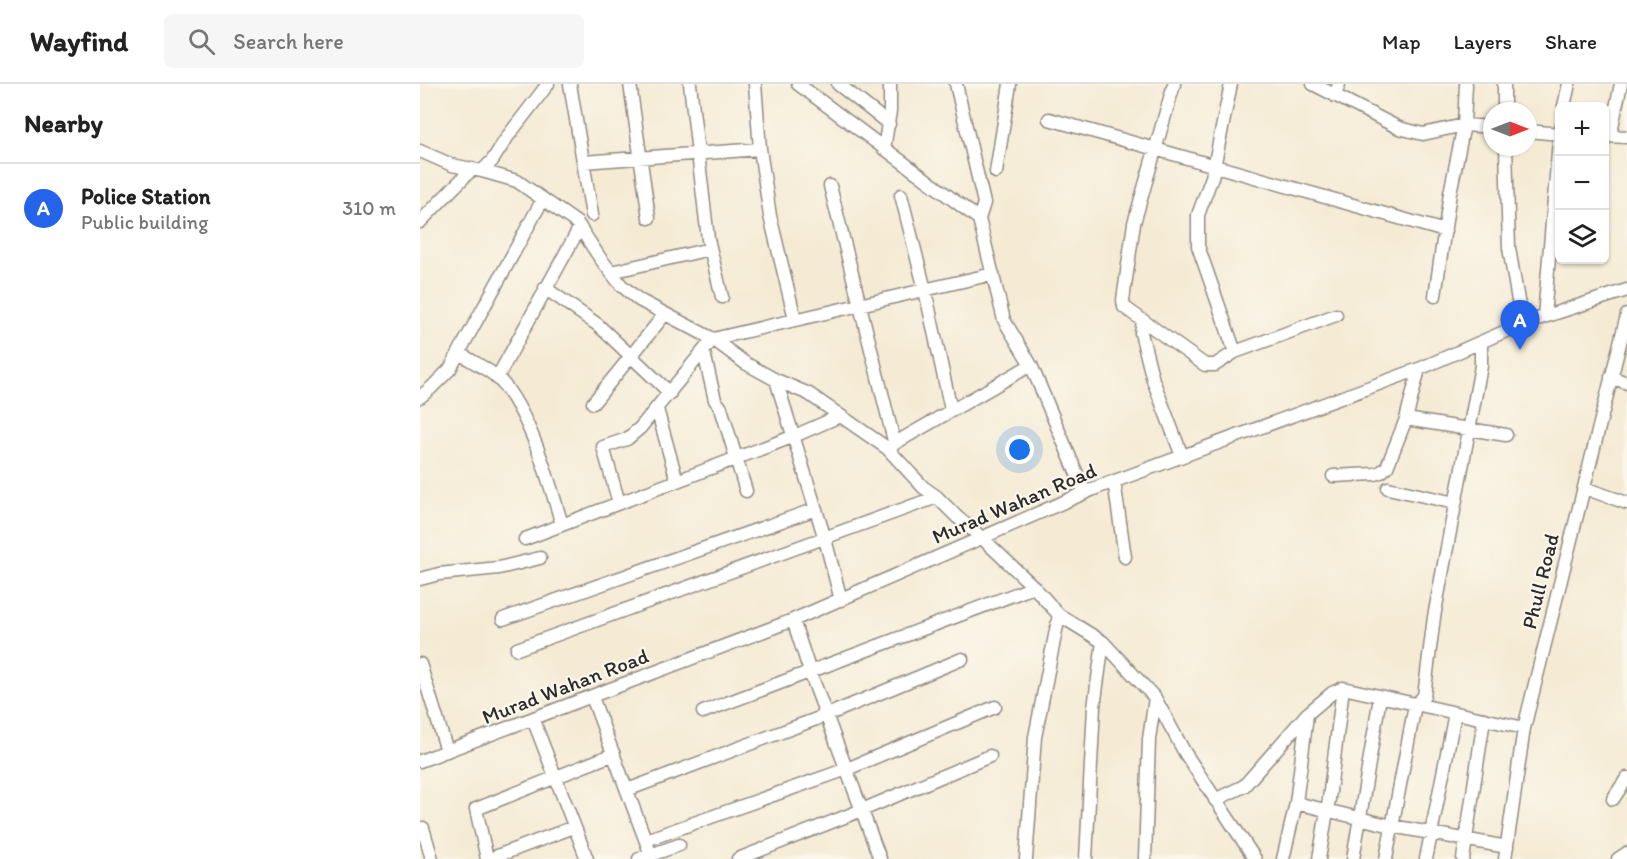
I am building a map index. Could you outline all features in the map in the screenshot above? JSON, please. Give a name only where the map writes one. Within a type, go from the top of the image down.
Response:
[{"type":"street","points":[[420,222],[477,170],[492,161],[548,84]]},
{"type":"street","points":[[570,84],[592,215]]},
{"type":"street","points":[[630,84],[649,218]]},
{"type":"street","points":[[690,84],[710,249],[722,297]]},
{"type":"street","points":[[754,84],[760,149],[770,216],[795,320]]},
{"type":"street","points":[[798,84],[979,219]]},
{"type":"street","points":[[838,84],[889,124]]},
{"type":"street","points":[[884,148],[889,124],[890,84]]},
{"type":"street","points":[[956,84],[984,203],[979,219],[1004,320],[1031,365],[1085,493]]},
{"type":"street","points":[[996,172],[1010,84]]},
{"type":"street","points":[[1174,84],[1134,223],[1123,300],[1124,307],[1205,365],[1215,365],[1235,352],[1336,315]]},
{"type":"street","points":[[1231,84],[1214,166],[1198,215],[1198,246],[1235,352]]},
{"type":"street","points":[[1313,84],[1337,90],[1399,128],[1423,134],[1464,125],[1483,126]]},
{"type":"street","points":[[1435,296],[1464,125],[1466,84]]},
{"type":"street","points":[[1504,84],[1504,102]]},
{"type":"street","points":[[1565,102],[1569,84]]},
{"type":"street","points":[[1609,129],[1621,84]]},
{"type":"street","points":[[1049,119],[1445,231]]},
{"type":"street","points":[[1537,131],[1555,132]]},
{"type":"street","points":[[1609,136],[1627,137]]},
{"type":"street","points":[[583,162],[760,149]]},
{"type":"street","points":[[420,151],[452,165],[517,181],[580,227],[621,285],[639,300],[713,339],[745,363],[809,394],[840,416],[890,445],[923,487],[981,537],[1034,587],[1059,615],[1103,642],[1155,698],[1185,753],[1254,859]]},
{"type":"street","points":[[1506,156],[1509,248],[1522,324]]},
{"type":"street","points":[[1544,317],[1557,156]]},
{"type":"street","points":[[830,186],[890,445]]},
{"type":"street","points":[[901,195],[925,290],[951,410]]},
{"type":"street","points":[[420,397],[450,369],[543,199]]},
{"type":"street","points":[[497,378],[580,227]]},
{"type":"street","points":[[611,272],[710,249]]},
{"type":"street","points":[[619,503],[603,447],[627,439],[657,409],[713,339],[993,274]]},
{"type":"street","points":[[545,288],[598,325],[670,393]]},
{"type":"street","name":"Murad Wahan Road","points":[[420,761],[793,620],[1114,481],[1419,369],[1522,324],[1627,290]]},
{"type":"street","points":[[593,403],[665,314]]},
{"type":"street","name":"Phull Road","points":[[1506,853],[1524,728],[1627,315]]},
{"type":"street","points":[[1143,321],[1141,333],[1153,380],[1182,456]]},
{"type":"street","points":[[1386,859],[1415,705],[1424,696],[1434,617],[1481,366],[1481,343]]},
{"type":"street","points":[[459,353],[497,378],[515,400],[528,428],[562,525]]},
{"type":"street","points":[[704,353],[715,400],[721,408],[746,491]]},
{"type":"street","points":[[890,445],[1031,365]]},
{"type":"street","points":[[1333,477],[1382,472],[1387,467],[1406,419],[1419,369]]},
{"type":"street","points":[[1611,376],[1627,382]]},
{"type":"street","points":[[776,380],[825,539],[841,600]]},
{"type":"street","points":[[657,409],[677,481]]},
{"type":"street","points":[[525,539],[792,437],[840,416]]},
{"type":"street","points":[[1406,419],[1506,435]]},
{"type":"street","points":[[1114,481],[1125,557]]},
{"type":"street","points":[[1388,488],[1455,503]]},
{"type":"street","points":[[1584,488],[1627,503]]},
{"type":"street","points":[[518,649],[937,497]]},
{"type":"street","points":[[503,619],[816,509]]},
{"type":"street","points":[[420,579],[439,574],[499,568],[540,558]]},
{"type":"street","points":[[703,712],[1034,587]]},
{"type":"street","points":[[1026,859],[1035,737],[1059,615]]},
{"type":"street","points":[[793,620],[810,672],[880,859]]},
{"type":"street","points":[[1086,859],[1094,707],[1103,642]]},
{"type":"street","points":[[627,790],[827,715],[962,659]]},
{"type":"street","points":[[420,664],[447,751]]},
{"type":"street","points":[[1215,800],[1244,786],[1307,714],[1332,693],[1343,688],[1524,728]]},
{"type":"street","points":[[1319,859],[1343,688]]},
{"type":"street","points":[[592,697],[651,855]]},
{"type":"street","points":[[1353,859],[1380,697]]},
{"type":"street","points":[[1145,859],[1149,739],[1155,698]]},
{"type":"street","points":[[646,840],[847,769],[995,707]]},
{"type":"street","points":[[1426,859],[1455,713]]},
{"type":"street","points":[[1283,859],[1296,803],[1307,714]]},
{"type":"street","points":[[533,719],[586,859]]},
{"type":"street","points":[[1463,859],[1484,719]]},
{"type":"street","points":[[574,827],[488,859],[476,809],[614,754]]},
{"type":"street","points":[[738,859],[990,756]]},
{"type":"street","points":[[1613,799],[1627,778]]},
{"type":"street","points":[[1296,803],[1392,826],[1466,840],[1506,853]]},
{"type":"street","points":[[423,828],[432,859]]},
{"type":"street","points":[[639,859],[679,845]]},
{"type":"street","points":[[1618,859],[1627,854]]},
{"type":"place","name":"Police Station","points":[[1520,350]]}]
